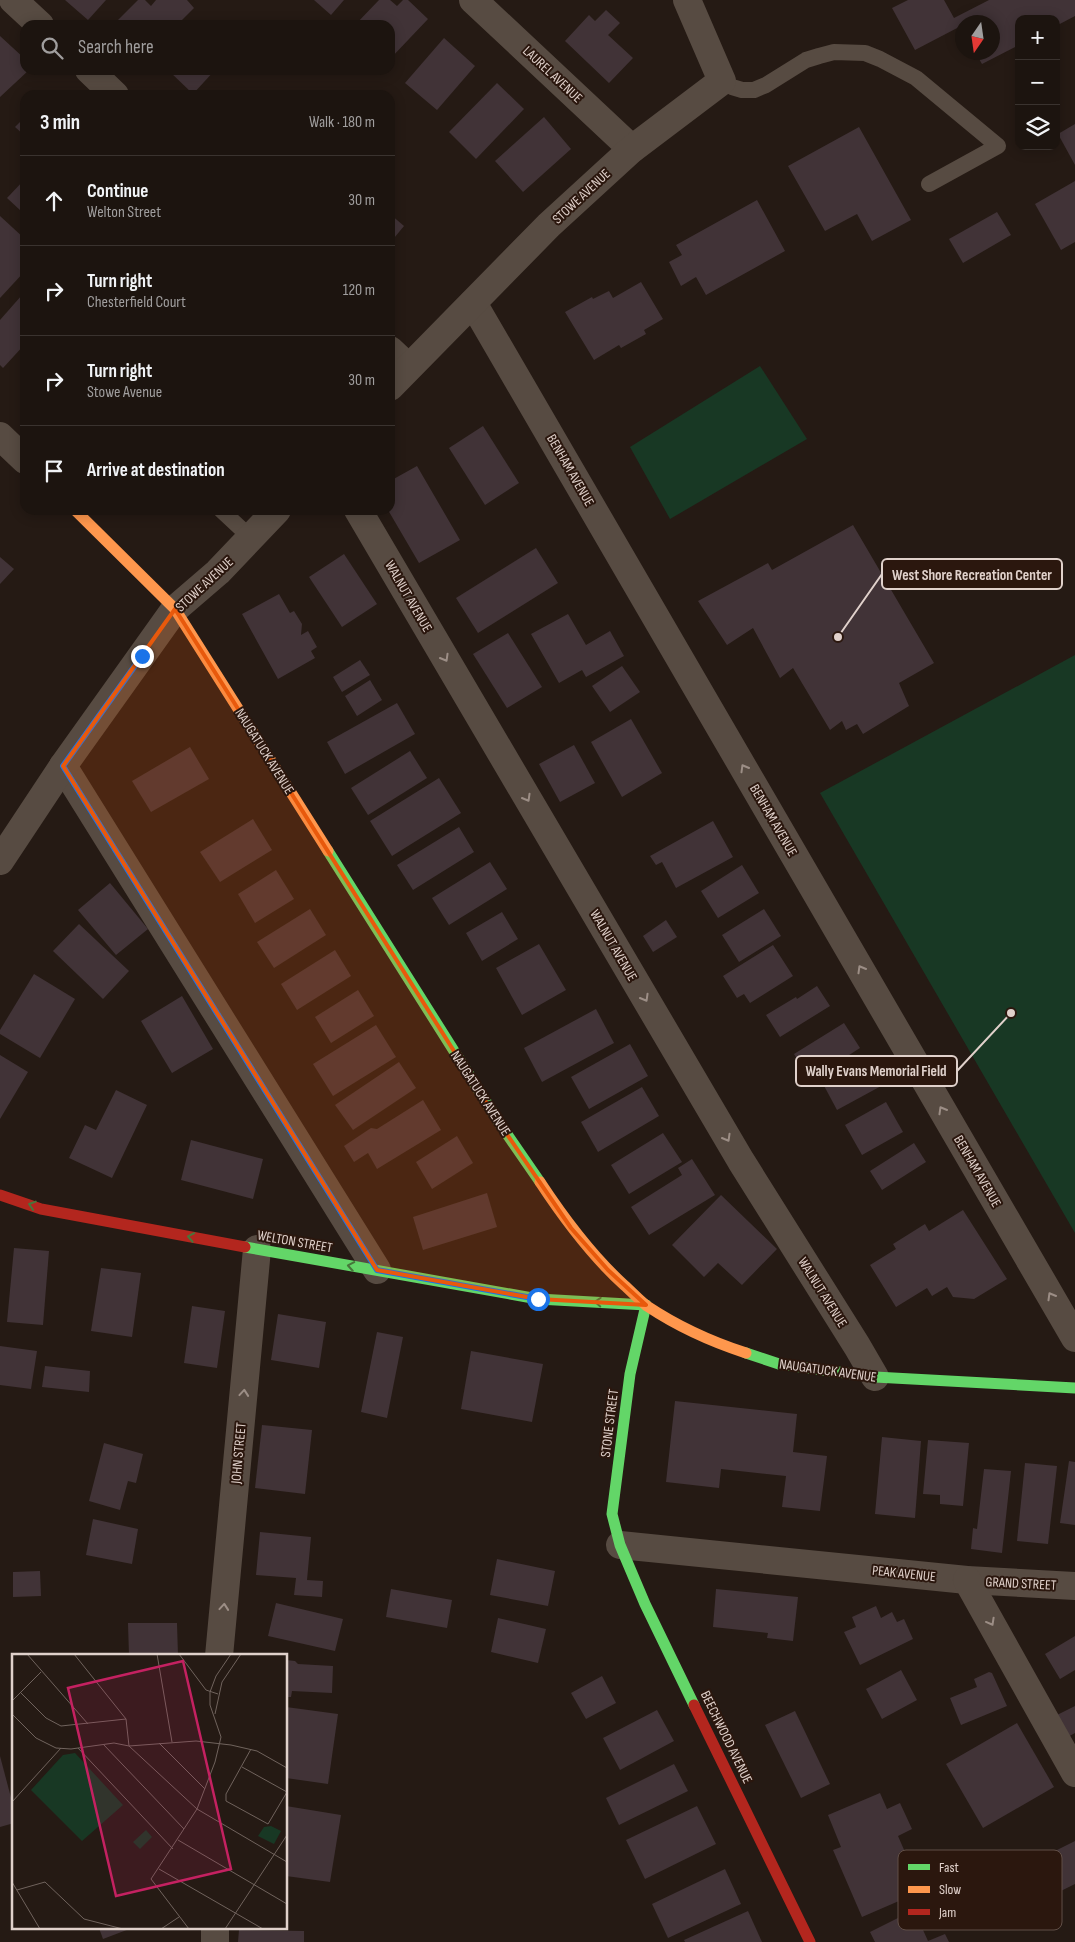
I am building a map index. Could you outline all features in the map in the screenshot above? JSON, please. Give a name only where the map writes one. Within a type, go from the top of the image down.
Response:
[{"type":"street","points":[[13,0],[35,20]]},
{"type":"street","name":"LAUREL AVENUE","points":[[473,0],[632,149]]},
{"type":"street","points":[[687,0],[722,81]]},
{"type":"street","points":[[94,75],[111,90]]},
{"type":"street","name":"STOWE AVENUE","points":[[395,371],[399,359],[473,303],[549,225],[632,149],[722,81]]},
{"type":"street","name":"BENHAM AVENUE","points":[[473,303],[1075,1338]]},
{"type":"street","points":[[0,436],[20,455]]},
{"type":"street","name":"NAUGATUCK AVENUE","points":[[80,515],[176,609],[500,1124],[571,1228],[608,1270],[646,1305],[692,1331],[726,1347],[779,1364],[821,1372],[875,1377],[1075,1388]]},
{"type":"street","name":"STOWE AVENUE","points":[[0,861],[63,766],[176,609],[218,572],[272,515]]},
{"type":"street","name":"WALNUT AVENUE","points":[[361,515],[741,1161],[875,1377]]},
{"type":"street","points":[[63,766],[377,1270]]},
{"type":"street","name":"WELTON STREET","points":[[0,1195],[41,1208],[538,1299],[646,1305]]},
{"type":"street","name":"JOHN STREET","points":[[219,1654],[257,1249]]},
{"type":"street","name":"STONE STREET","points":[[620,1545],[612,1514],[630,1374],[646,1305]]},
{"type":"street","name":"PEAK AVENUE","points":[[620,1545],[967,1580]]},
{"type":"street","name":"BEECHWOOD AVENUE","points":[[620,1545],[646,1604],[810,1942]]},
{"type":"street","points":[[967,1580],[1075,1773]]},
{"type":"street","name":"GRAND STREET","points":[[967,1580],[1075,1586]]},
{"type":"lane","points":[[722,81],[742,90],[754,90],[766,85],[806,60],[834,52],[865,53],[880,59],[916,78],[998,146],[930,184]]},
{"type":"lane","points":[[226,515],[251,538]]},
{"type":"highlighted area","points":[[175,609],[500,1124],[571,1228],[608,1270],[646,1305],[538,1299],[377,1270],[63,766]]},
{"type":"green space","points":[[760,366],[807,439],[670,519],[630,447]]},
{"type":"green space","points":[[1075,655],[1075,1233],[820,793]]},
{"type":"building","points":[[65,0],[106,0],[88,20]]},
{"type":"building","points":[[138,0],[145,0],[151,6],[156,0],[187,0],[194,8],[182,20],[118,20]]},
{"type":"building","points":[[314,0],[344,0],[331,15]]},
{"type":"building","points":[[379,0],[390,0],[397,6],[403,0],[408,0],[428,19],[395,54],[395,20],[360,20]]},
{"type":"building","points":[[908,0],[944,0],[955,17],[955,29],[915,50],[892,8]]},
{"type":"building","points":[[989,0],[1075,0],[1075,16],[1060,24],[1060,15],[1015,15],[1015,47],[1000,55],[1000,15],[960,15]]},
{"type":"building","points":[[606,10],[620,23],[608,35],[633,58],[609,83],[565,41],[589,15],[595,21]]},
{"type":"building","points":[[0,36],[20,54],[20,75],[24,75],[0,97]]},
{"type":"building","points":[[444,38],[475,66],[437,110],[405,83]]},
{"type":"building","points":[[980,60],[990,60],[982,64]]},
{"type":"building","points":[[173,75],[210,75],[197,90],[189,90]]},
{"type":"building","points":[[497,83],[524,109],[476,159],[449,132]]},
{"type":"building","points":[[544,117],[571,149],[523,192],[495,161]]},
{"type":"building","points":[[20,122],[20,132],[15,127]]},
{"type":"building","points":[[1075,124],[1075,165],[1060,138],[1060,133]]},
{"type":"building","points":[[859,127],[911,220],[872,241],[857,214],[825,231],[788,166]]},
{"type":"building","points":[[1075,181],[1075,242],[1061,250],[1035,204]]},
{"type":"building","points":[[20,184],[20,210],[7,198]]},
{"type":"building","points":[[757,200],[785,251],[706,295],[696,277],[681,286],[669,262],[682,255],[676,245]]},
{"type":"building","points":[[997,212],[1011,235],[963,263],[949,239]]},
{"type":"building","points":[[0,216],[20,234],[20,276],[0,298]]},
{"type":"building","points":[[395,218],[404,226],[395,237]]},
{"type":"building","points":[[641,282],[663,319],[644,330],[646,334],[621,348],[619,345],[594,360],[565,312],[592,297],[593,299],[609,291],[613,298]]},
{"type":"building","points":[[20,297],[20,349],[3,368],[0,365],[0,320]]},
{"type":"building","points":[[483,426],[519,483],[485,505],[449,448]]},
{"type":"building","points":[[417,466],[460,540],[419,563],[391,515],[395,515],[395,478]]},
{"type":"building","points":[[853,525],[934,663],[899,683],[909,706],[863,734],[857,724],[846,730],[842,721],[830,730],[793,668],[780,678],[753,628],[727,645],[698,601],[768,563],[772,570]]},
{"type":"building","points":[[536,548],[558,583],[478,633],[456,598]]},
{"type":"building","points":[[344,554],[377,604],[342,627],[309,577]]},
{"type":"building","points":[[0,557],[14,569],[0,584]]},
{"type":"building","points":[[279,594],[290,613],[294,611],[302,624],[301,635],[308,631],[317,647],[311,651],[315,658],[278,679],[242,614]]},
{"type":"building","points":[[568,614],[586,645],[610,631],[624,656],[586,677],[582,670],[559,683],[531,634]]},
{"type":"building","points":[[508,633],[542,687],[507,708],[473,654]]},
{"type":"building","points":[[360,660],[370,675],[342,692],[333,677]]},
{"type":"building","points":[[622,666],[640,692],[610,712],[592,686]]},
{"type":"building","points":[[370,680],[382,700],[357,716],[345,696]]},
{"type":"building","points":[[397,703],[415,734],[345,774],[327,742]]},
{"type":"building","points":[[631,719],[662,773],[622,797],[591,742]]},
{"type":"building","points":[[574,745],[595,783],[560,802],[539,764]]},
{"type":"building","points":[[190,747],[209,779],[151,812],[132,781]]},
{"type":"building","points":[[410,751],[427,778],[368,815],[351,788]]},
{"type":"building","points":[[439,778],[461,813],[392,856],[370,821]]},
{"type":"building","points":[[253,819],[272,850],[220,882],[200,852]]},
{"type":"building","points":[[713,821],[733,857],[676,888],[662,862],[656,865],[650,856]]},
{"type":"building","points":[[459,827],[474,852],[413,890],[397,865]]},
{"type":"building","points":[[490,862],[507,889],[449,925],[432,898]]},
{"type":"building","points":[[742,865],[759,893],[718,918],[701,891]]},
{"type":"building","points":[[276,870],[294,899],[255,923],[238,894]]},
{"type":"building","points":[[110,883],[148,929],[116,955],[78,910]]},
{"type":"building","points":[[310,909],[326,935],[274,968],[257,942]]},
{"type":"building","points":[[764,909],[781,936],[739,962],[722,935]]},
{"type":"building","points":[[502,912],[518,939],[482,961],[466,933]]},
{"type":"building","points":[[666,920],[677,937],[653,952],[643,936]]},
{"type":"building","points":[[79,924],[129,971],[103,999],[53,951]]},
{"type":"building","points":[[539,944],[566,990],[522,1015],[496,968]]},
{"type":"building","points":[[773,945],[793,976],[750,1003],[744,994],[737,998],[723,976]]},
{"type":"building","points":[[335,950],[351,976],[297,1010],[281,984]]},
{"type":"building","points":[[34,974],[75,999],[40,1058],[0,1034],[0,1030]]},
{"type":"building","points":[[817,986],[830,1006],[780,1037],[766,1015]]},
{"type":"building","points":[[358,990],[374,1016],[331,1043],[315,1017]]},
{"type":"building","points":[[182,996],[213,1049],[172,1073],[141,1021]]},
{"type":"building","points":[[596,1009],[614,1043],[542,1082],[524,1048]]},
{"type":"building","points":[[844,1023],[860,1048],[810,1080],[794,1054]]},
{"type":"building","points":[[376,1025],[396,1057],[333,1096],[313,1064]]},
{"type":"building","points":[[630,1044],[648,1076],[589,1109],[571,1077]]},
{"type":"building","points":[[0,1055],[28,1072],[0,1119]]},
{"type":"building","points":[[868,1058],[883,1085],[837,1110],[822,1082]]},
{"type":"building","points":[[399,1062],[416,1088],[353,1130],[335,1105]]},
{"type":"building","points":[[642,1087],[659,1116],[598,1152],[581,1122]]},
{"type":"building","points":[[116,1090],[147,1105],[112,1178],[69,1158],[85,1125],[96,1130]]},
{"type":"building","points":[[423,1100],[441,1130],[377,1169],[368,1153],[354,1162],[344,1146],[371,1128],[377,1129]]},
{"type":"building","points":[[886,1102],[903,1132],[862,1155],[845,1125]]},
{"type":"building","points":[[663,1133],[682,1162],[629,1194],[611,1165]]},
{"type":"building","points":[[457,1136],[473,1163],[432,1189],[416,1162]]},
{"type":"building","points":[[191,1140],[263,1159],[253,1199],[181,1180]]},
{"type":"building","points":[[914,1143],[926,1162],[882,1190],[870,1171]]},
{"type":"building","points":[[692,1159],[715,1195],[649,1235],[631,1207],[682,1175],[678,1168]]},
{"type":"building","points":[[487,1193],[497,1227],[423,1250],[413,1217]]},
{"type":"building","points":[[721,1195],[777,1249],[742,1285],[718,1263],[704,1277],[672,1245]]},
{"type":"building","points":[[963,1210],[1007,1279],[974,1299],[953,1297],[947,1287],[932,1296],[927,1288],[896,1307],[870,1265],[896,1249],[893,1244],[925,1224],[929,1231]]},
{"type":"building","points":[[14,1248],[49,1251],[43,1325],[7,1322]]},
{"type":"building","points":[[101,1268],[141,1273],[132,1337],[91,1331]]},
{"type":"building","points":[[192,1306],[225,1311],[217,1368],[184,1363]]},
{"type":"building","points":[[278,1314],[326,1322],[319,1368],[271,1360]]},
{"type":"building","points":[[377,1332],[403,1337],[387,1418],[361,1412]]},
{"type":"building","points":[[0,1346],[37,1351],[31,1389],[0,1385]]},
{"type":"building","points":[[471,1351],[543,1364],[532,1422],[461,1409]]},
{"type":"building","points":[[45,1366],[90,1371],[89,1392],[42,1387]]},
{"type":"building","points":[[675,1401],[797,1414],[793,1452],[827,1456],[820,1511],[782,1507],[786,1476],[721,1469],[719,1488],[666,1482]]},
{"type":"building","points":[[262,1425],[312,1430],[305,1494],[255,1488]]},
{"type":"building","points":[[882,1437],[921,1441],[915,1518],[875,1514]]},
{"type":"building","points":[[928,1440],[969,1443],[963,1506],[940,1504],[940,1495],[923,1494]]},
{"type":"building","points":[[104,1443],[143,1454],[136,1483],[128,1481],[120,1510],[89,1501]]},
{"type":"building","points":[[1069,1461],[1075,1462],[1075,1525],[1060,1523]]},
{"type":"building","points":[[1025,1463],[1057,1466],[1048,1544],[1017,1541]]},
{"type":"building","points":[[984,1469],[1011,1471],[1002,1553],[971,1549],[973,1528],[977,1529]]},
{"type":"building","points":[[93,1519],[138,1529],[132,1564],[86,1555]]},
{"type":"building","points":[[260,1532],[311,1537],[307,1580],[323,1581],[322,1597],[294,1595],[296,1578],[256,1575]]},
{"type":"building","points":[[497,1559],[555,1571],[548,1606],[490,1595]]},
{"type":"building","points":[[40,1571],[41,1596],[13,1597],[13,1572]]},
{"type":"building","points":[[391,1589],[452,1600],[447,1628],[386,1617]]},
{"type":"building","points":[[716,1589],[798,1597],[793,1641],[767,1638],[768,1633],[713,1627]]},
{"type":"building","points":[[276,1603],[343,1619],[335,1651],[268,1636]]},
{"type":"building","points":[[876,1606],[881,1618],[892,1612],[897,1622],[904,1619],[913,1639],[860,1665],[844,1632],[856,1627],[852,1617]]},
{"type":"building","points":[[498,1618],[546,1629],[538,1663],[491,1652]]},
{"type":"building","points":[[128,1623],[177,1623],[178,1654],[129,1654]]},
{"type":"building","points":[[1075,1636],[1075,1670],[1060,1679],[1045,1654]]},
{"type":"building","points":[[288,1660],[295,1661],[298,1664],[333,1666],[332,1693],[292,1691],[291,1697],[288,1697]]},
{"type":"building","points":[[901,1670],[917,1700],[882,1719],[866,1689]]},
{"type":"building","points":[[989,1672],[992,1673],[1007,1706],[961,1725],[950,1698],[977,1687],[974,1679]]},
{"type":"building","points":[[602,1676],[616,1703],[586,1719],[571,1693]]},
{"type":"building","points":[[1075,1706],[1075,1733],[1066,1738],[1055,1716]]},
{"type":"building","points":[[288,1707],[338,1714],[328,1784],[288,1778]]},
{"type":"building","points":[[657,1710],[674,1741],[620,1770],[603,1738]]},
{"type":"building","points":[[795,1711],[830,1784],[801,1798],[765,1725]]},
{"type":"building","points":[[1017,1723],[1054,1787],[983,1828],[946,1764]]},
{"type":"building","points":[[0,1756],[12,1801],[12,1824],[0,1827]]},
{"type":"building","points":[[674,1764],[688,1791],[619,1825],[606,1798]]},
{"type":"building","points":[[880,1793],[887,1809],[900,1803],[912,1829],[898,1836],[904,1850],[898,1850],[898,1901],[862,1917],[833,1850],[841,1847],[828,1815]]},
{"type":"building","points":[[288,1806],[341,1815],[330,1882],[288,1876]]},
{"type":"building","points":[[697,1806],[716,1844],[645,1879],[626,1840]]},
{"type":"building","points":[[1075,1841],[1075,1884],[1062,1890],[1062,1850],[1057,1850]]},
{"type":"building","points":[[725,1869],[741,1904],[668,1938],[652,1904]]},
{"type":"building","points":[[748,1911],[762,1942],[685,1942],[684,1940]]},
{"type":"building","points":[[898,1918],[898,1930],[923,1930],[928,1941],[945,1934],[949,1942],[875,1942],[870,1932]]},
{"type":"building","points":[[100,1930],[127,1930],[103,1939]]},
{"type":"building","points":[[239,1930],[304,1931],[304,1942],[238,1942]]},
{"type":"traffic: fast","points":[[328,851],[500,1124],[540,1182]]},
{"type":"traffic: fast","points":[[245,1247],[538,1299],[646,1305]]},
{"type":"traffic: fast","points":[[646,1305],[630,1374],[612,1514],[620,1545],[645,1604],[694,1705]]},
{"type":"traffic: fast","points":[[746,1353],[779,1364],[875,1377],[1075,1388]]},
{"type":"traffic: slow","points":[[80,515],[175,609],[328,851]]},
{"type":"traffic: slow","points":[[540,1182],[590,1249],[612,1274],[644,1304],[695,1333],[746,1353]]},
{"type":"traffic: jam","points":[[0,1195],[41,1209],[245,1247]]},
{"type":"traffic: jam","points":[[694,1705],[810,1942]]},
{"type":"place","name":"West Shore Recreation Center","points":[[838,637]]},
{"type":"place","name":"Wally Evans Memorial Field","points":[[1011,1013]]},
{"type":"route","points":[[142,656],[63,766],[377,1270],[538,1299]]}]
